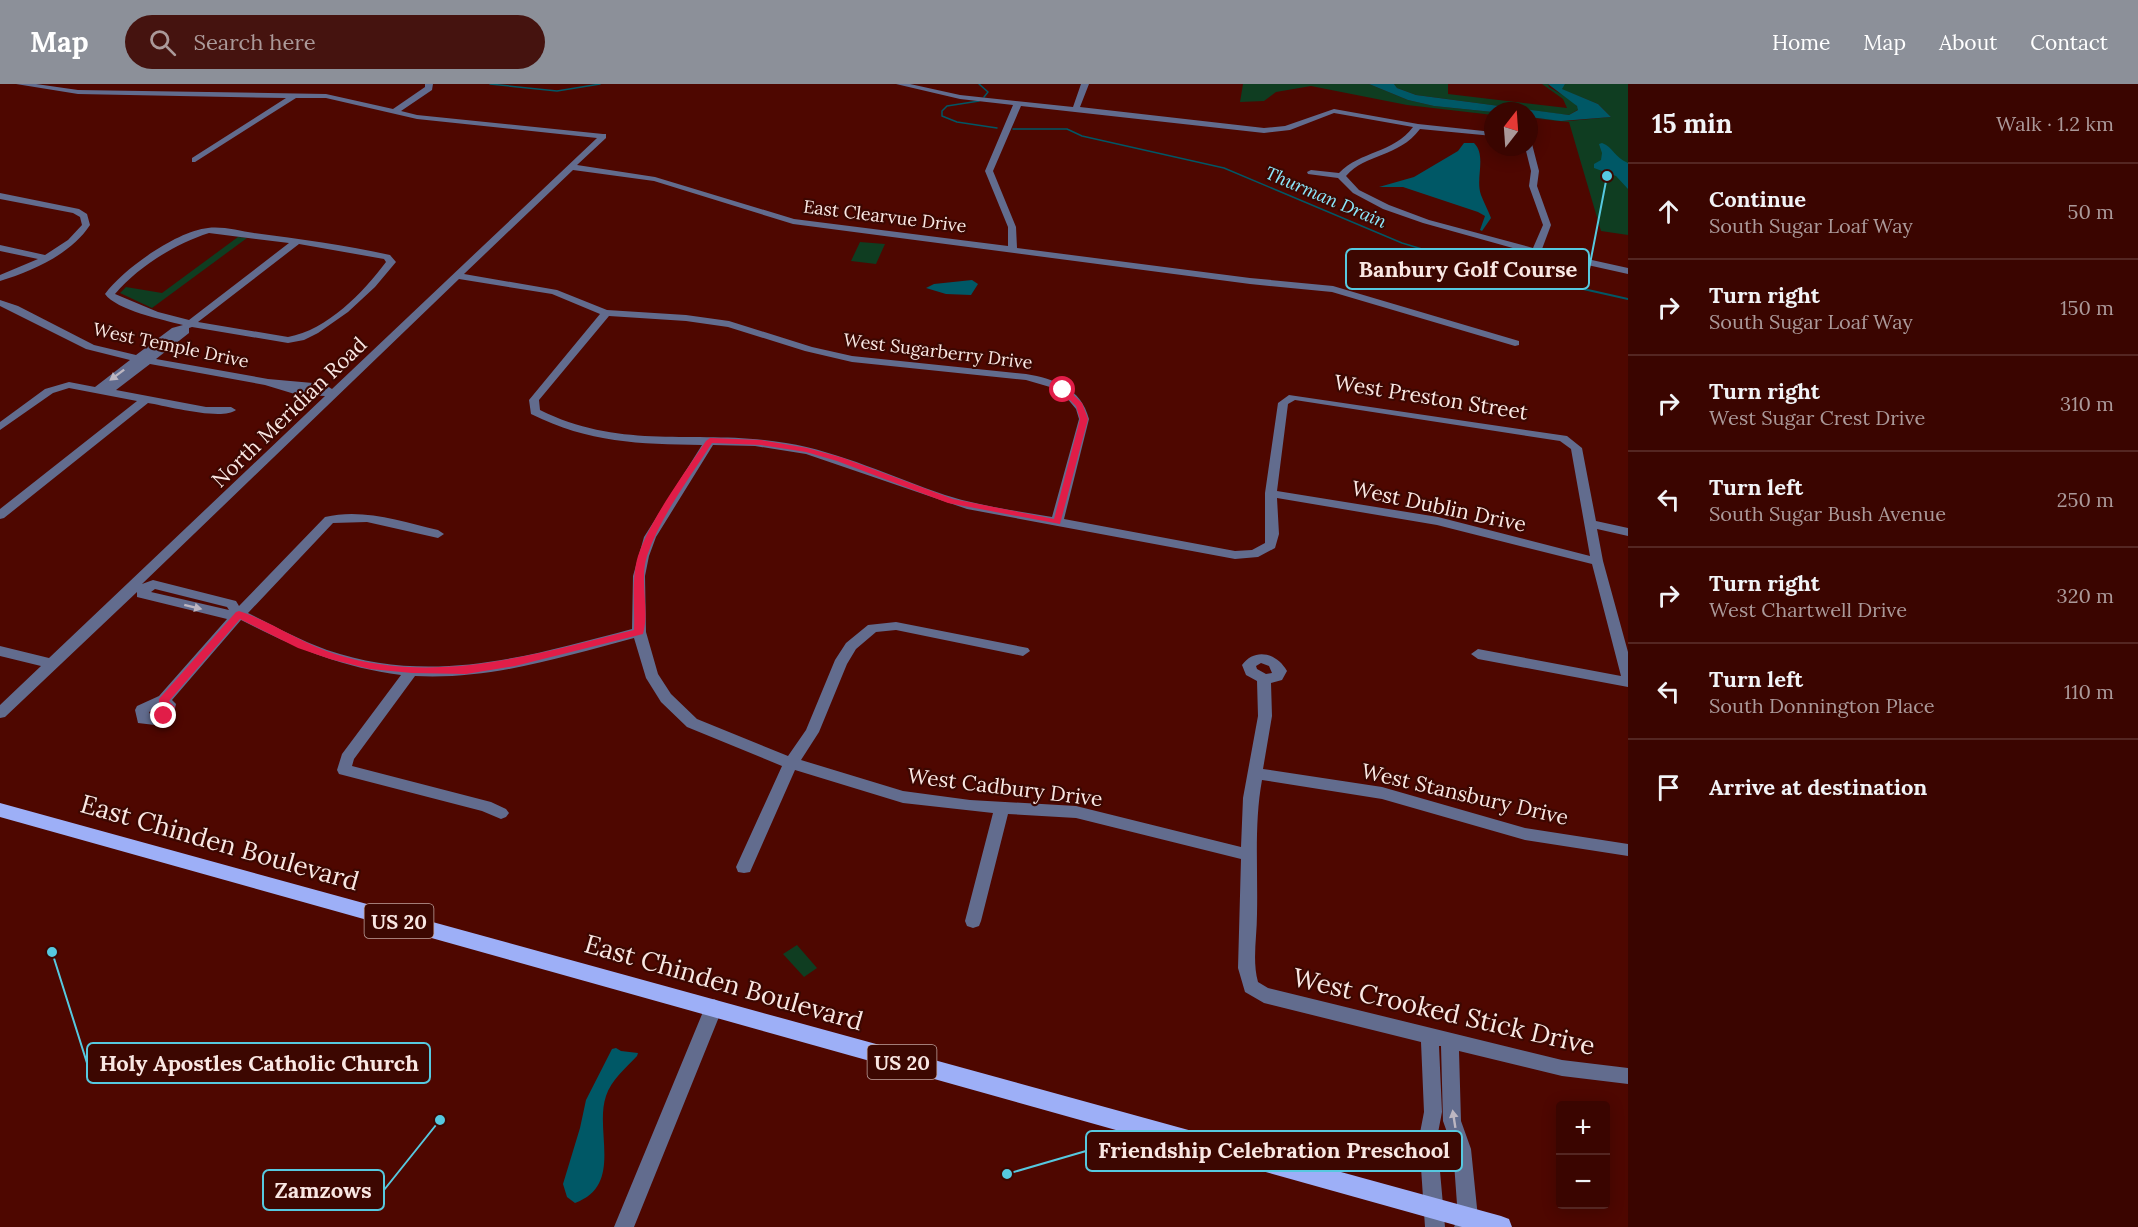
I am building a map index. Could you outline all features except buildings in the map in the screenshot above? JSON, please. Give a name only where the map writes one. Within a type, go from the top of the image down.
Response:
[{"type":"main road","name":"East Chinden Boulevard","points":[[0,810],[714,1007],[1435,1218],[1501,1227]]},
{"type":"street","points":[[20,84],[78,92],[295,95],[335,98],[394,112],[429,88],[429,84]]},
{"type":"street","points":[[900,84],[949,96],[1260,129],[1285,129],[1321,113],[1334,111],[1418,126],[1484,133]]},
{"type":"street","points":[[1076,109],[1085,84]]},
{"type":"street","points":[[195,160],[295,95]]},
{"type":"street","points":[[1012,250],[1015,235],[1012,224],[991,181],[989,171],[1018,103]]},
{"type":"street","name":"North Meridian Road","points":[[0,713],[52,664],[140,588],[331,392],[459,276],[603,136],[394,112]]},
{"type":"street","points":[[1341,176],[1352,166],[1405,142],[1413,136],[1418,126]]},
{"type":"street","points":[[1531,156],[1535,171],[1533,186],[1547,225],[1537,250]]},
{"type":"street","name":"East Clearvue Drive","points":[[571,167],[655,179],[786,220],[1333,289],[1515,343]]},
{"type":"street","points":[[1311,172],[1341,176]]},
{"type":"street","points":[[1341,176],[1351,190],[1447,228],[1628,271]]},
{"type":"street","points":[[0,196],[64,207],[84,216],[85,221],[83,232],[46,258],[0,278]]},
{"type":"street","points":[[209,230],[297,241],[387,257],[391,260],[377,280],[346,309],[300,339],[288,340],[187,325],[144,312],[110,294],[131,274],[166,250],[209,230]]},
{"type":"street","points":[[102,391],[143,359],[185,331],[187,325],[297,241]]},
{"type":"street","points":[[0,248],[46,258]]},
{"type":"street","name":"West Sugarberry Drive","points":[[459,276],[548,290],[606,313],[708,320],[760,332],[839,357],[1026,377],[1050,383],[1063,390],[1080,405],[1084,419],[1057,522]]},
{"type":"street","name":"West Temple Drive","points":[[1,301],[90,347],[268,382],[315,385],[331,392]]},
{"type":"street","points":[[606,313],[534,400],[535,412],[545,419],[593,433],[642,440],[761,442],[807,450],[951,501],[1235,555],[1254,554],[1271,545],[1274,537],[1270,509],[1271,493]]},
{"type":"street","points":[[0,427],[49,391],[63,386],[206,410],[231,410]]},
{"type":"street","name":"West Preston Street","points":[[1271,493],[1283,403],[1288,399],[1300,397],[1556,436],[1568,441],[1576,448],[1591,524]]},
{"type":"street","points":[[0,516],[145,400]]},
{"type":"street","name":"West Cadbury Drive","points":[[710,441],[668,505],[643,556],[639,576],[639,632],[651,675],[666,698],[692,723],[790,764],[903,797],[970,806],[1076,812],[1249,855]]},
{"type":"street","name":"West Dublin Drive","points":[[1271,493],[1438,521],[1554,552],[1598,561]]},
{"type":"street","points":[[163,701],[239,614],[323,525],[336,517],[353,516],[438,534]]},
{"type":"street","points":[[1628,532],[1591,524],[1598,561],[1628,676]]},
{"type":"street","points":[[140,588],[142,594],[224,615],[239,614],[302,645],[333,657],[370,666],[412,670],[476,669],[515,662],[639,632]]},
{"type":"street","points":[[744,867],[790,764],[812,732],[840,663],[851,646],[873,628],[896,626],[1023,651]]},
{"type":"street","points":[[0,651],[52,664]]},
{"type":"street","points":[[1478,654],[1628,682]]},
{"type":"street","points":[[412,670],[347,758],[344,770],[486,806],[501,813]]},
{"type":"street","points":[[1249,855],[1251,807],[1265,716],[1264,679]]},
{"type":"street","name":"West Stansbury Drive","points":[[1256,773],[1390,795],[1525,834],[1628,850]]},
{"type":"street","points":[[973,921],[1002,807]]},
{"type":"street","name":"West Crooked Stick Drive","points":[[1249,855],[1246,968],[1251,987],[1264,995],[1562,1068],[1628,1076]]},
{"type":"street","points":[[624,1227],[714,1007]]},
{"type":"street","points":[[1430,1036],[1433,1112],[1428,1138],[1435,1218]]},
{"type":"street","points":[[1450,1041],[1452,1121],[1462,1149],[1466,1223]]},
{"type":"green space","points":[[1243,84],[1369,84],[1408,100],[1434,106],[1484,111],[1484,114],[1407,105],[1311,86],[1276,92],[1264,101],[1240,102]]},
{"type":"green space","points":[[1394,84],[1448,84],[1448,94],[1516,102],[1484,102],[1484,104],[1416,95],[1397,88]]},
{"type":"green space","points":[[1542,84],[1548,84],[1549,87],[1573,101],[1579,109],[1569,115],[1538,111],[1538,105],[1567,108],[1563,99]]},
{"type":"green space","points":[[1565,84],[1628,84],[1628,235],[1601,231],[1569,122],[1538,119],[1569,121],[1611,117],[1598,104],[1561,89]]},
{"type":"green space","points":[[238,237],[247,238],[152,308],[120,293],[126,287],[162,293]]},
{"type":"green space","points":[[860,242],[885,244],[876,264],[851,261]]},
{"type":"green space","points":[[797,945],[817,968],[804,977],[783,954]]},
{"type":"water","points":[[1369,84],[1394,84],[1397,88],[1416,95],[1484,104],[1484,111],[1434,106],[1408,100]]},
{"type":"water","points":[[1548,84],[1565,84],[1562,89],[1598,104],[1611,117],[1561,121],[1538,118],[1538,111],[1569,115],[1578,110],[1577,106]]},
{"type":"water","points":[[1464,143],[1474,143],[1480,154],[1481,195],[1491,218],[1482,231],[1480,230],[1485,216],[1478,212],[1403,187],[1379,187],[1414,177],[1458,151]]},
{"type":"water","points":[[1602,143],[1628,163],[1628,189],[1616,176],[1594,168],[1594,164],[1601,160],[1602,153],[1599,144]]},
{"type":"water","points":[[972,280],[978,284],[971,295],[946,294],[926,288],[934,284]]},
{"type":"water","points":[[616,1048],[621,1051],[638,1053],[615,1079],[606,1096],[603,1110],[603,1170],[599,1184],[590,1195],[575,1203],[567,1197],[563,1184],[586,1100],[612,1049]]},
{"type":"waterway","name":"Thurman Drain","points":[[490,84],[557,91],[600,84]]},
{"type":"waterway","name":"Thurman Drain","points":[[979,84],[988,92],[984,97]]},
{"type":"waterway","name":"Thurman Drain","points":[[979,101],[947,106],[942,111],[942,116],[957,122],[997,128]]},
{"type":"waterway","name":"Thurman Drain","points":[[1013,129],[1067,129],[1082,136],[1224,168],[1402,243],[1465,262],[1515,273]]},
{"type":"waterway","name":"Thurman Drain","points":[[1508,272],[1628,299]]},
{"type":"place","name":"Banbury Golf Course","points":[[1607,176]]},
{"type":"place","name":"Holy Apostles Catholic Church","points":[[52,952]]},
{"type":"place","name":"Zamzows","points":[[440,1120]]},
{"type":"place","name":"Friendship Celebration Preschool","points":[[1007,1174]]},
{"type":"route","points":[[164,716],[170,707],[163,701],[239,614],[302,645],[333,657],[370,666],[412,670],[466,671],[515,662],[639,632],[639,576],[650,537],[710,441],[761,442],[807,450],[951,501],[1057,522],[1084,419],[1080,405],[1063,390]]}]
